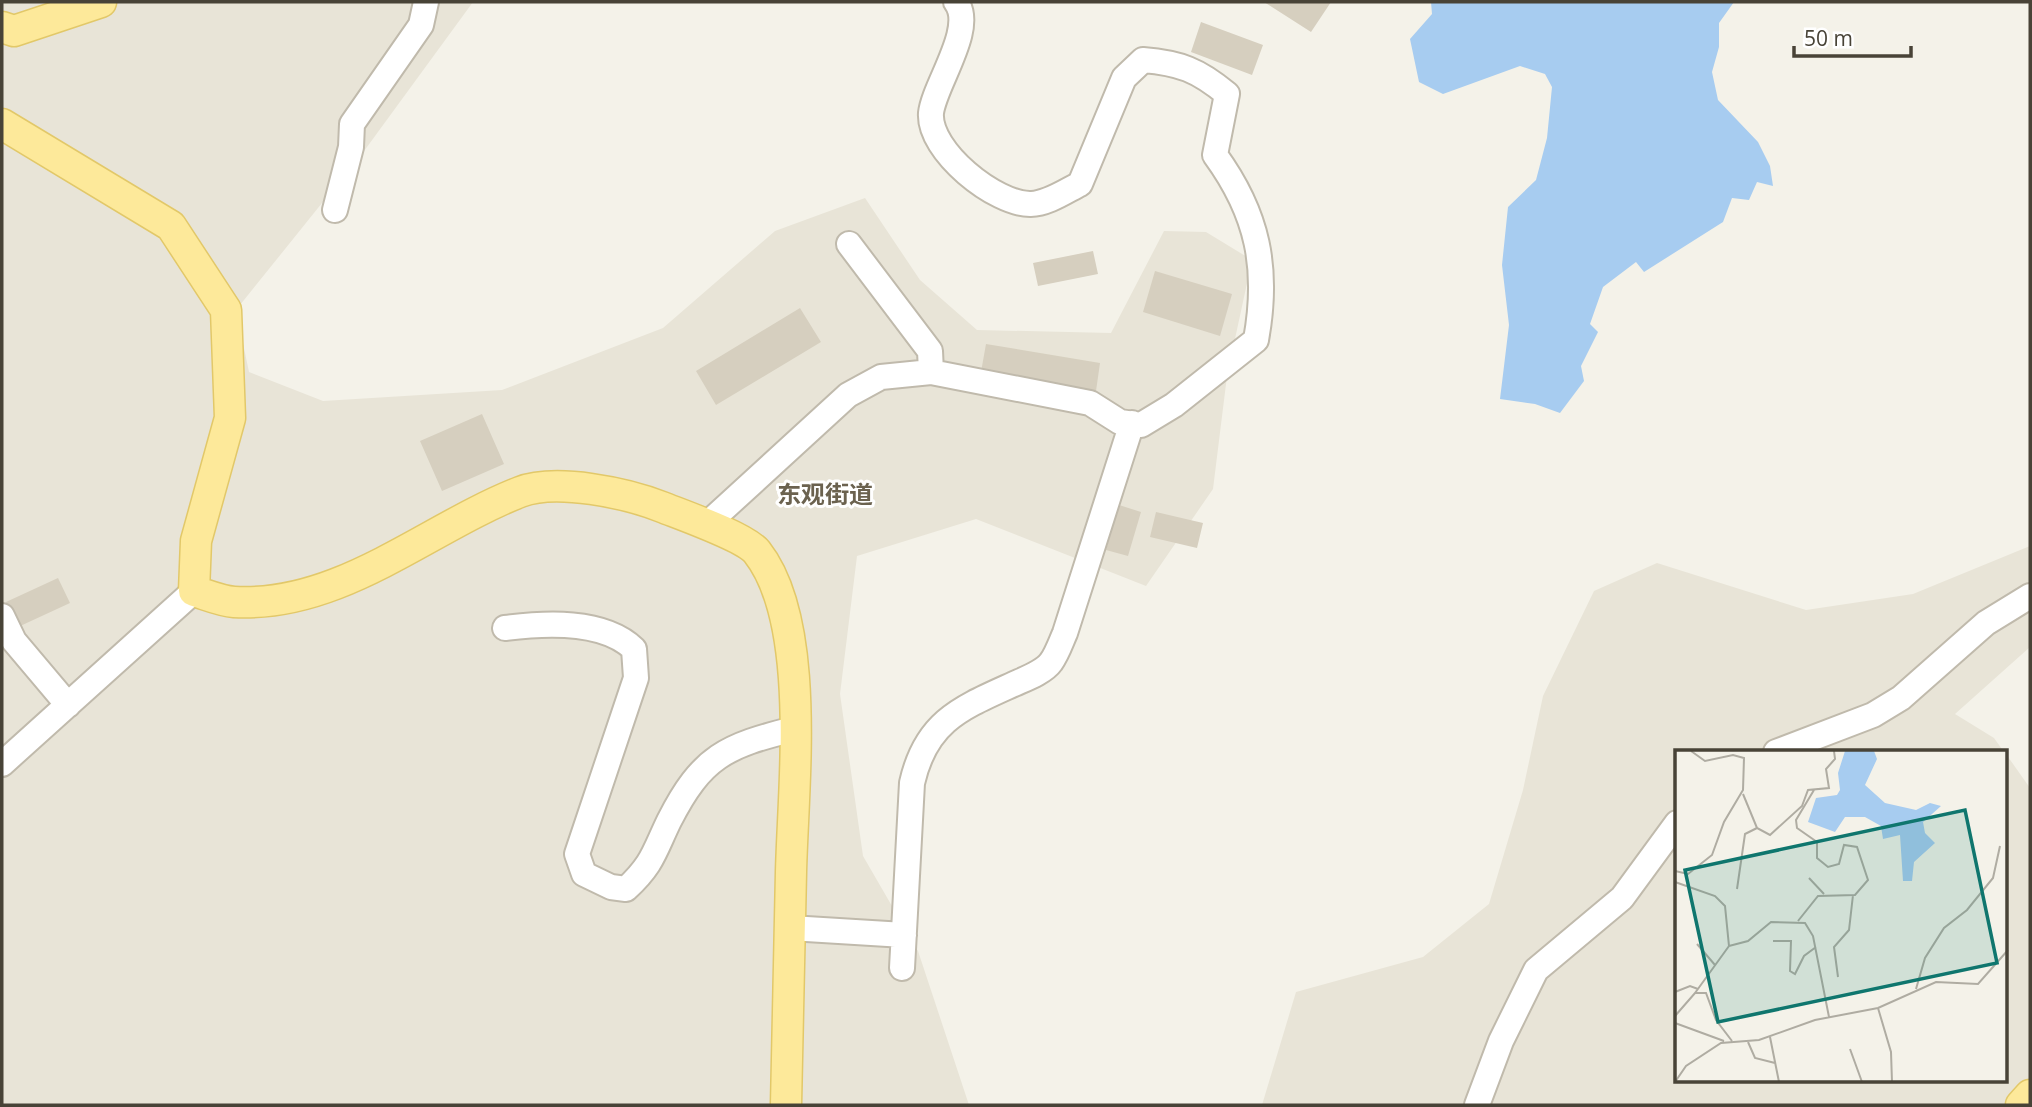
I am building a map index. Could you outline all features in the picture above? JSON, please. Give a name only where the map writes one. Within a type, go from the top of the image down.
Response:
[{"type":"main road","points":[[2,27],[14,31],[101,2]]},
{"type":"main road","points":[[2,124],[171,226],[226,310],[230,418],[196,541],[194,592],[232,602],[273,599],[329,588],[522,491],[572,487],[630,494],[706,525],[755,549],[779,590],[791,649],[794,729],[786,1105]]},
{"type":"main road","points":[[2021,1105],[2030,1095]]},
{"type":"street","points":[[335,210],[351,148],[352,124],[421,25],[426,2]]},
{"type":"street","points":[[706,525],[848,396],[881,377],[931,372],[1090,402],[1120,422],[1141,425],[1174,405],[1256,340],[1262,307],[1257,235],[1247,205],[1215,155],[1227,94],[1208,77],[1177,63],[1143,60],[1124,78],[1080,184],[1030,205],[999,195],[960,168],[939,145],[931,114],[961,23],[956,2]]},
{"type":"street","points":[[849,244],[930,351],[931,372]]},
{"type":"street","points":[[902,968],[912,783],[918,755],[941,723],[975,701],[1026,678],[1051,663],[1065,633],[1132,423]]},
{"type":"street","points":[[2,764],[194,592]]},
{"type":"street","points":[[1781,750],[1873,715],[1901,698],[1986,623],[2030,596]]},
{"type":"street","points":[[2,616],[14,641],[68,705]]},
{"type":"street","points":[[505,628],[547,623],[624,639],[634,649],[636,678],[577,854],[584,874],[611,887],[626,889],[646,870],[669,821],[698,773],[724,751],[794,729]]},
{"type":"street","points":[[1478,1105],[1501,1041],[1536,970],[1622,898],[1675,826]]},
{"type":"street","points":[[790,928],[904,934]]},
{"type":"shaded area","points":[[2,2],[473,2],[367,147],[236,310],[249,372],[323,401],[502,390],[663,328],[775,231],[865,198],[920,280],[977,330],[1111,333],[1164,231],[1206,232],[1252,260],[1227,376],[1213,489],[1146,586],[976,519],[857,556],[840,694],[863,856],[918,951],[969,1105],[2,1105]]},
{"type":"shaded area","points":[[2030,546],[2030,647],[1955,714],[1994,738],[2003,750],[1675,750],[1675,1082],[2008,1082],[2008,757],[2030,788],[2030,1105],[1262,1105],[1296,992],[1423,957],[1489,904],[1523,790],[1543,696],[1594,591],[1657,563],[1806,610],[1913,594]]},
{"type":"water","points":[[1431,2],[1734,2],[1719,23],[1719,47],[1712,72],[1718,100],[1758,142],[1770,166],[1773,186],[1757,182],[1749,200],[1732,198],[1723,222],[1644,272],[1636,262],[1603,287],[1590,324],[1598,332],[1581,366],[1584,381],[1560,413],[1535,404],[1500,399],[1509,325],[1502,265],[1508,207],[1536,180],[1547,138],[1552,87],[1545,74],[1520,66],[1443,94],[1419,82],[1410,39],[1432,14]]},
{"type":"building","points":[[1264,2],[1331,2],[1311,32]]},
{"type":"building","points":[[1201,22],[1263,45],[1252,75],[1191,52]]},
{"type":"building","points":[[1093,251],[1098,274],[1038,286],[1033,263]]},
{"type":"building","points":[[1155,271],[1232,294],[1220,336],[1143,312]]},
{"type":"building","points":[[800,308],[821,342],[716,405],[696,371]]},
{"type":"building","points":[[986,344],[1100,363],[1096,391],[981,372]]},
{"type":"building","points":[[482,414],[504,464],[442,491],[420,441]]},
{"type":"building","points":[[1119,505],[1141,512],[1128,556],[1106,550]]},
{"type":"building","points":[[1156,512],[1203,523],[1197,548],[1150,537]]},
{"type":"building","points":[[58,578],[70,603],[18,627],[6,602]]},
{"type":"district","name":"东观街道","points":[[825,493]]}]
